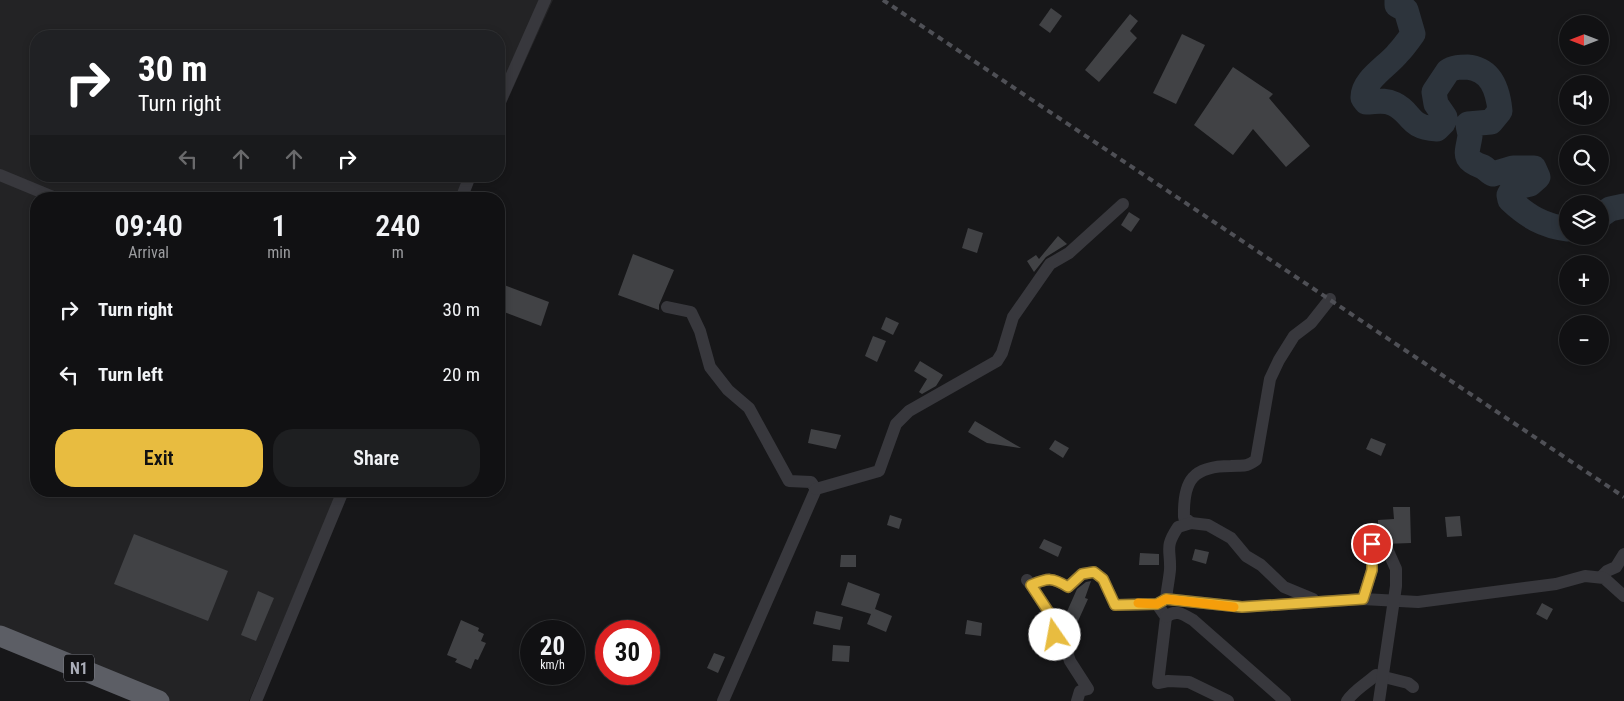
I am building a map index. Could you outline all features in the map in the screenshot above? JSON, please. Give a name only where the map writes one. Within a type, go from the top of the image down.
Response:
[{"type":"highway","name":"N1","points":[[0,636],[159,701]]},
{"type":"street","points":[[505,90],[545,0]]},
{"type":"street","points":[[0,175],[41,192]]},
{"type":"street","points":[[816,489],[879,471],[896,424],[910,410],[997,361],[1002,353],[1013,317],[1050,264],[1069,253],[1123,204]]},
{"type":"street","points":[[1191,523],[1184,517],[1183,503],[1186,488],[1195,473],[1209,467],[1247,467],[1256,460],[1270,379],[1278,360],[1294,336],[1312,323],[1330,299]]},
{"type":"street","points":[[667,307],[691,312],[700,330],[710,367],[728,390],[749,408],[789,481],[811,482],[816,489]]},
{"type":"street","points":[[723,701],[816,489]]},
{"type":"street","points":[[256,701],[341,497]]},
{"type":"street","points":[[1228,701],[1189,682],[1168,681],[1158,683],[1166,617],[1162,602],[1170,567],[1168,552],[1172,536],[1178,527],[1191,523],[1208,525],[1231,538],[1246,556],[1261,565],[1284,586],[1317,600]]},
{"type":"street","points":[[1363,599],[1372,570],[1372,544]]},
{"type":"street","points":[[1378,701],[1394,602],[1396,569],[1388,551]]},
{"type":"street","points":[[1601,577],[1607,570],[1616,567],[1624,554]]},
{"type":"street","points":[[1077,701],[1080,691],[1088,689],[1070,661],[1061,635],[1047,635],[1046,631],[1052,627],[1052,617],[1029,582],[1056,579],[1068,587],[1082,574],[1094,572],[1103,579],[1115,605],[1162,602],[1242,607],[1317,600],[1363,599],[1394,602],[1447,598],[1556,584],[1585,576],[1601,577],[1624,596]]},
{"type":"street","points":[[1166,617],[1179,612],[1193,620],[1285,701]]},
{"type":"street","points":[[1347,701],[1351,694],[1376,675],[1408,683],[1413,687]]},
{"type":"shaded area","points":[[0,0],[553,0],[505,106],[505,30],[30,30],[30,182],[471,182],[467,192],[30,192],[30,497],[335,497],[249,701],[159,701],[0,636]]},
{"type":"building","points":[[1051,8],[1062,16],[1050,33],[1039,25]]},
{"type":"building","points":[[1130,14],[1138,21],[1130,31],[1137,38],[1099,82],[1085,70]]},
{"type":"building","points":[[1182,34],[1205,45],[1176,104],[1153,93]]},
{"type":"building","points":[[1233,67],[1273,94],[1269,98],[1310,146],[1286,167],[1253,129],[1233,155],[1194,125]]},
{"type":"building","points":[[1129,212],[1140,219],[1131,232],[1121,225]]},
{"type":"building","points":[[968,228],[983,233],[977,253],[962,248]]},
{"type":"building","points":[[1058,236],[1067,244],[1046,257],[1034,272],[1027,261],[1036,255],[1039,259]]},
{"type":"building","points":[[633,254],[674,270],[659,305],[659,310],[618,295]]},
{"type":"building","points":[[505,285],[549,302],[541,326],[505,312]]},
{"type":"building","points":[[886,317],[899,323],[893,335],[881,329]]},
{"type":"building","points":[[873,336],[886,341],[877,362],[865,356]]},
{"type":"building","points":[[920,361],[943,375],[936,386],[922,394],[919,392],[927,379],[914,371]]},
{"type":"building","points":[[975,421],[1021,448],[987,443],[968,432]]},
{"type":"building","points":[[811,429],[841,435],[836,449],[808,443]]},
{"type":"building","points":[[1371,438],[1386,444],[1381,456],[1366,449]]},
{"type":"building","points":[[1055,440],[1069,448],[1063,458],[1049,449]]},
{"type":"building","points":[[1393,507],[1410,507],[1411,543],[1384,544],[1383,535],[1378,535],[1378,520],[1394,519]]},
{"type":"building","points":[[890,515],[902,519],[899,529],[887,525]]},
{"type":"building","points":[[1460,516],[1462,536],[1447,537],[1445,517]]},
{"type":"building","points":[[134,534],[228,571],[208,621],[114,584]]},
{"type":"building","points":[[1044,539],[1062,547],[1058,557],[1039,548]]},
{"type":"building","points":[[1195,549],[1209,552],[1206,564],[1192,560]]},
{"type":"building","points":[[1140,553],[1159,554],[1159,565],[1139,565]]},
{"type":"building","points":[[841,555],[856,555],[856,567],[840,567]]},
{"type":"building","points":[[1091,581],[1085,598],[1088,599],[1074,630],[1060,626],[1060,615],[1065,616],[1077,589],[1086,582]]},
{"type":"building","points":[[848,582],[880,594],[875,609],[892,616],[886,632],[867,624],[871,614],[841,605]]},
{"type":"building","points":[[258,591],[274,598],[256,641],[241,635]]},
{"type":"building","points":[[1542,603],[1553,609],[1547,620],[1536,614]]},
{"type":"building","points":[[816,611],[843,617],[840,630],[813,624]]},
{"type":"building","points":[[461,620],[479,628],[478,631],[484,634],[481,641],[486,643],[478,660],[475,659],[471,669],[455,662],[457,659],[447,655]]},
{"type":"building","points":[[967,620],[982,623],[981,636],[965,634]]},
{"type":"building","points":[[833,645],[850,646],[849,662],[832,661]]},
{"type":"building","points":[[714,653],[725,657],[718,673],[707,668]]},
{"type":"waterway","points":[[1397,0],[1397,5],[1406,10],[1413,34],[1394,58],[1371,79],[1364,91],[1363,98],[1366,102],[1390,102],[1405,111],[1420,126],[1437,129],[1443,123],[1445,117],[1436,104],[1434,92],[1448,71],[1467,67],[1482,72],[1495,88],[1500,111],[1491,122],[1468,124],[1470,136],[1467,156],[1493,174],[1513,168],[1534,168],[1538,177],[1530,184],[1513,188],[1509,195],[1510,200],[1536,219],[1559,228]]},
{"type":"waterway","points":[[1609,210],[1624,206]]},
{"type":"railway","points":[[883,0],[1624,497]]},
{"type":"slow traffic","points":[[1138,603],[1157,604],[1166,599],[1234,607]]},
{"type":"route","points":[[1055,635],[1047,635],[1046,631],[1052,627],[1052,617],[1031,585],[1046,579],[1056,579],[1068,587],[1073,580],[1082,574],[1090,571],[1094,572],[1103,579],[1115,605],[1129,603],[1157,604],[1166,599],[1242,607],[1317,600],[1345,601],[1363,599],[1366,582],[1372,570],[1372,544]]}]
